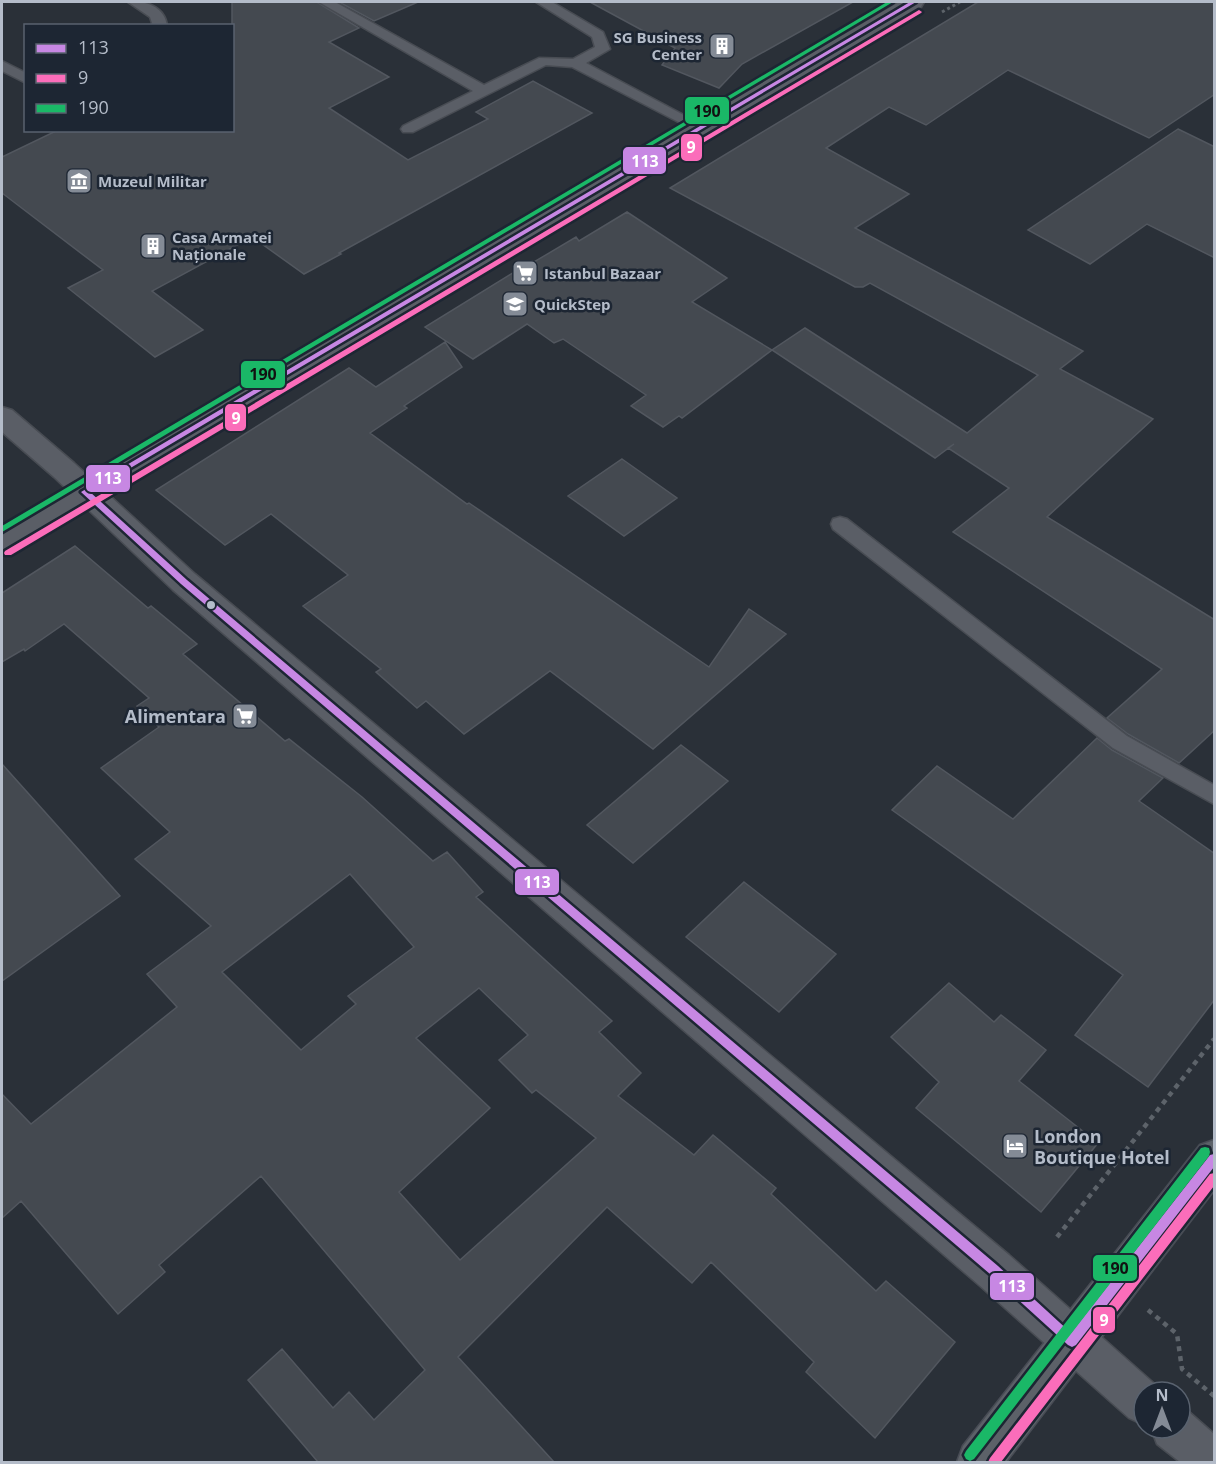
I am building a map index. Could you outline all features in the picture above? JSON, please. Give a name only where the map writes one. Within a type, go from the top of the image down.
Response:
[{"type":"main road","points":[[980,1462],[1214,1160]]},
{"type":"street","points":[[2,543],[913,2]]},
{"type":"street","points":[[2,417],[64,470],[184,582],[994,1270],[1132,1393]]},
{"type":"street","points":[[1187,1440],[1214,1462]]},
{"type":"lane","points":[[135,2],[157,15],[161,20],[160,24]]},
{"type":"lane","points":[[326,2],[483,90]]},
{"type":"lane","points":[[543,2],[598,35],[603,49],[575,63]]},
{"type":"lane","points":[[408,129],[544,61],[575,63],[701,128]]},
{"type":"lane","points":[[2,64],[24,78]]},
{"type":"lane","points":[[840,524],[1120,742],[1215,795]]},
{"type":"path","points":[[1057,1237],[1215,1039]]},
{"type":"path","points":[[1118,1284],[1178,1334],[1182,1369],[1215,1396]]},
{"type":"building","points":[[232,2],[317,2],[359,28],[329,42],[389,77],[329,108],[408,160],[488,119],[476,112],[533,81],[592,113],[304,274],[252,237],[152,291],[203,330],[155,357],[68,288],[103,270],[2,193],[2,157],[54,132],[234,132],[234,24],[232,24]]},
{"type":"building","points":[[339,2],[418,2],[374,21]]},
{"type":"building","name":"SG Business Center","points":[[590,2],[853,2],[742,64],[719,88],[662,65],[675,48]]},
{"type":"building","points":[[978,2],[1215,2],[1215,94],[1149,138],[1008,70],[926,125],[889,107],[826,148],[909,194],[855,228],[1083,351],[1060,369],[1153,419],[1047,517],[1215,620],[1215,730],[1179,763],[1128,734],[1107,718],[1162,669],[953,532],[1009,488],[948,448],[935,458],[772,350],[805,328],[967,433],[1038,375],[870,283],[863,287],[855,287],[670,188]]},
{"type":"building","points":[[1178,129],[1215,147],[1215,258],[1147,224],[1090,264],[1028,230]]},
{"type":"building","points":[[627,212],[727,278],[692,302],[772,350],[682,418],[679,416],[663,427],[631,406],[646,395],[563,339],[554,343],[527,324],[473,359],[425,327],[532,261],[534,262],[576,237],[579,241]]},
{"type":"building","points":[[445,342],[462,367],[404,406],[407,408],[370,433],[467,504],[469,503],[709,667],[749,609],[786,634],[653,749],[550,671],[464,734],[426,701],[417,708],[376,672],[381,669],[303,606],[348,575],[271,514],[225,545],[156,490],[349,368],[376,387]]},
{"type":"building","points":[[622,459],[677,498],[624,536],[568,496]]},
{"type":"building","points":[[75,546],[148,608],[151,606],[197,644],[183,654],[285,741],[289,739],[362,797],[433,861],[447,852],[483,892],[476,897],[612,1021],[599,1032],[641,1073],[618,1096],[694,1155],[713,1135],[776,1188],[771,1194],[876,1291],[886,1281],[955,1342],[875,1438],[806,1372],[814,1362],[711,1262],[692,1283],[607,1207],[458,1357],[554,1462],[318,1462],[248,1380],[282,1349],[333,1408],[349,1392],[374,1420],[425,1370],[261,1176],[159,1265],[165,1272],[118,1314],[21,1201],[2,1218],[2,1094],[31,1124],[177,1007],[147,974],[211,926],[135,859],[170,832],[101,768],[159,727],[137,706],[149,698],[64,624],[25,651],[24,649],[2,662],[2,593]],"holes":[[[350,874],[414,947],[348,996],[356,1004],[301,1050],[222,972]],[[479,988],[528,1035],[499,1060],[532,1093],[536,1090],[596,1138],[460,1260],[399,1192],[490,1108],[416,1038]]]},
{"type":"building","points":[[1097,738],[1112,750],[1163,778],[1139,801],[1215,854],[1215,999],[1148,1087],[1075,1035],[1123,975],[892,810],[937,766],[1013,819]]},
{"type":"building","points":[[681,745],[728,781],[633,863],[587,825]]},
{"type":"building","points":[[2,764],[120,896],[2,981]]},
{"type":"building","points":[[744,882],[836,954],[779,1012],[686,937]]},
{"type":"building","points":[[949,983],[994,1022],[1001,1015],[1046,1050],[1019,1081],[1098,1143],[1041,1212],[916,1108],[939,1082],[891,1037]]},
{"type":"transit line","name":"190","points":[[2,529],[890,2]]},
{"type":"transit line","name":"113","points":[[913,2],[85,492],[184,582],[994,1270],[1072,1341],[1214,1159]]},
{"type":"transit line","name":"9","points":[[8,553],[919,12]]},
{"type":"transit line","name":"190","points":[[970,1455],[1205,1152]]},
{"type":"transit line","name":"9","points":[[994,1462],[1214,1178]]},
{"type":"place","name":"SG Business Center","points":[[722,46]]},
{"type":"place","name":"Muzeul Militar","points":[[79,181]]},
{"type":"place","name":"Casa Armatei Naționale","points":[[153,246]]},
{"type":"place","name":"Istanbul Bazaar","points":[[525,273]]},
{"type":"place","name":"QuickStep","points":[[515,304]]},
{"type":"place","name":"Alimentara","points":[[245,716]]},
{"type":"place","name":"London Boutique Hotel","points":[[1015,1146]]}]
